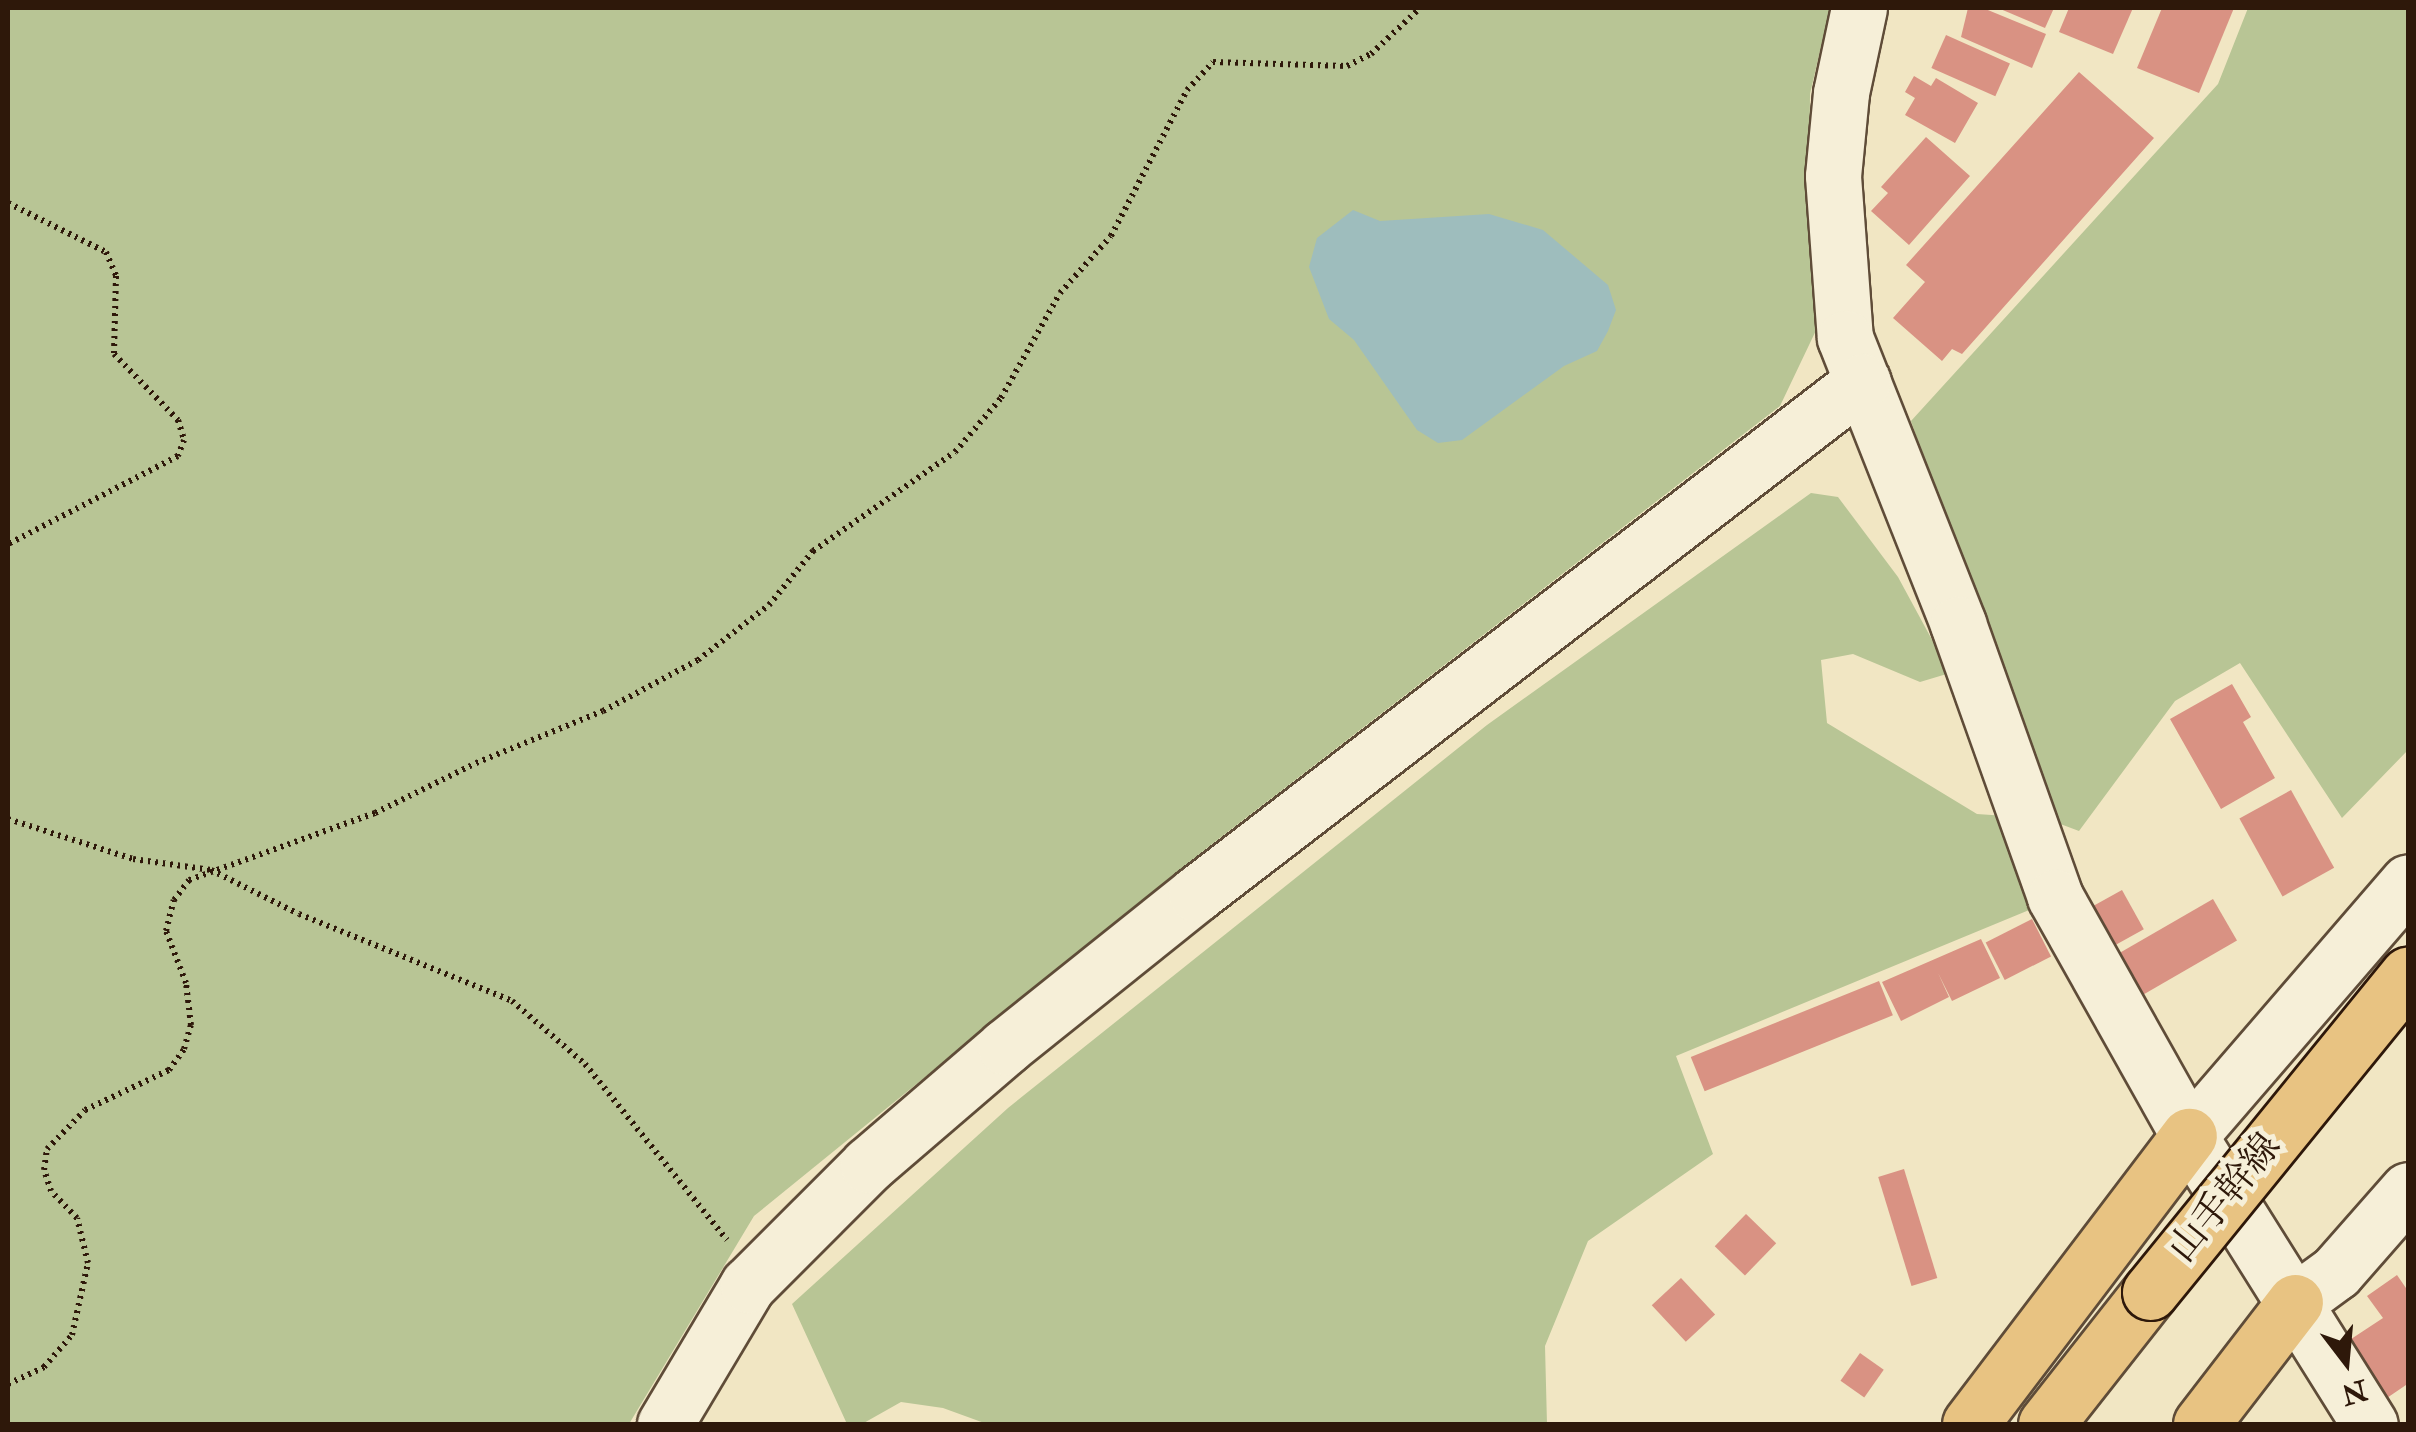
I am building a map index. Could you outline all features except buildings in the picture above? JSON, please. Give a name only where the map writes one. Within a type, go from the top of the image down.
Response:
[{"type":"main road","name":"山手幹線","points":[[2046,1424],[2408,974]]},
{"type":"main road","points":[[1970,1424],[2188,1136]]},
{"type":"main road","points":[[2201,1424],[2294,1302]]},
{"type":"street","points":[[1859,8],[1841,93],[1833,176],[1845,338],[1883,444],[1958,624],[2055,897],[2188,1136],[2370,1424]]},
{"type":"street","points":[[665,1424],[748,1285],[868,1165],[1005,1047],[1455,691],[1863,381]]},
{"type":"street","points":[[2188,1136],[2408,882]]},
{"type":"street","points":[[2294,1302],[2336,1272],[2408,1190]]},
{"type":"path","points":[[8,1384],[44,1367],[72,1334],[88,1263],[76,1218],[51,1192],[44,1170],[48,1149],[85,1110],[170,1070],[184,1049],[191,1025],[186,983],[166,931],[174,900],[189,880],[375,813],[476,762],[603,710],[698,660],[769,604],[813,551],[955,452],[1001,398],[1060,292],[1111,236],[1187,90],[1213,62],[1347,66],[1371,54],[1420,8]]},
{"type":"path","points":[[8,204],[72,231],[106,252],[116,276],[114,354],[178,420],[184,440],[178,456],[8,544]]},
{"type":"path","points":[[8,819],[134,860],[212,870],[299,914],[512,1002],[585,1064],[740,1256],[748,1285]]},
{"type":"green space","points":[[8,8],[1830,8],[1810,94],[1809,225],[1820,322],[1780,406],[1207,848],[754,1216],[629,1424],[8,1424]]},
{"type":"green space","points":[[2248,8],[2408,8],[2408,750],[2342,818],[2240,663],[2175,701],[2079,831],[2047,819],[1911,421],[2218,84]]},
{"type":"green space","points":[[1811,493],[1838,497],[1898,577],[1950,673],[1920,682],[1853,654],[1821,660],[1827,723],[1977,814],[2006,816],[2034,908],[1676,1056],[1713,1154],[1588,1241],[1545,1346],[1547,1424],[987,1424],[943,1408],[901,1402],[862,1424],[847,1424],[792,1304],[1008,1108],[1487,725]]},
{"type":"water","points":[[1353,210],[1380,221],[1489,214],[1543,230],[1608,285],[1616,310],[1608,331],[1597,351],[1564,366],[1462,440],[1438,443],[1417,430],[1354,340],[1329,319],[1309,267],[1317,238]]}]
